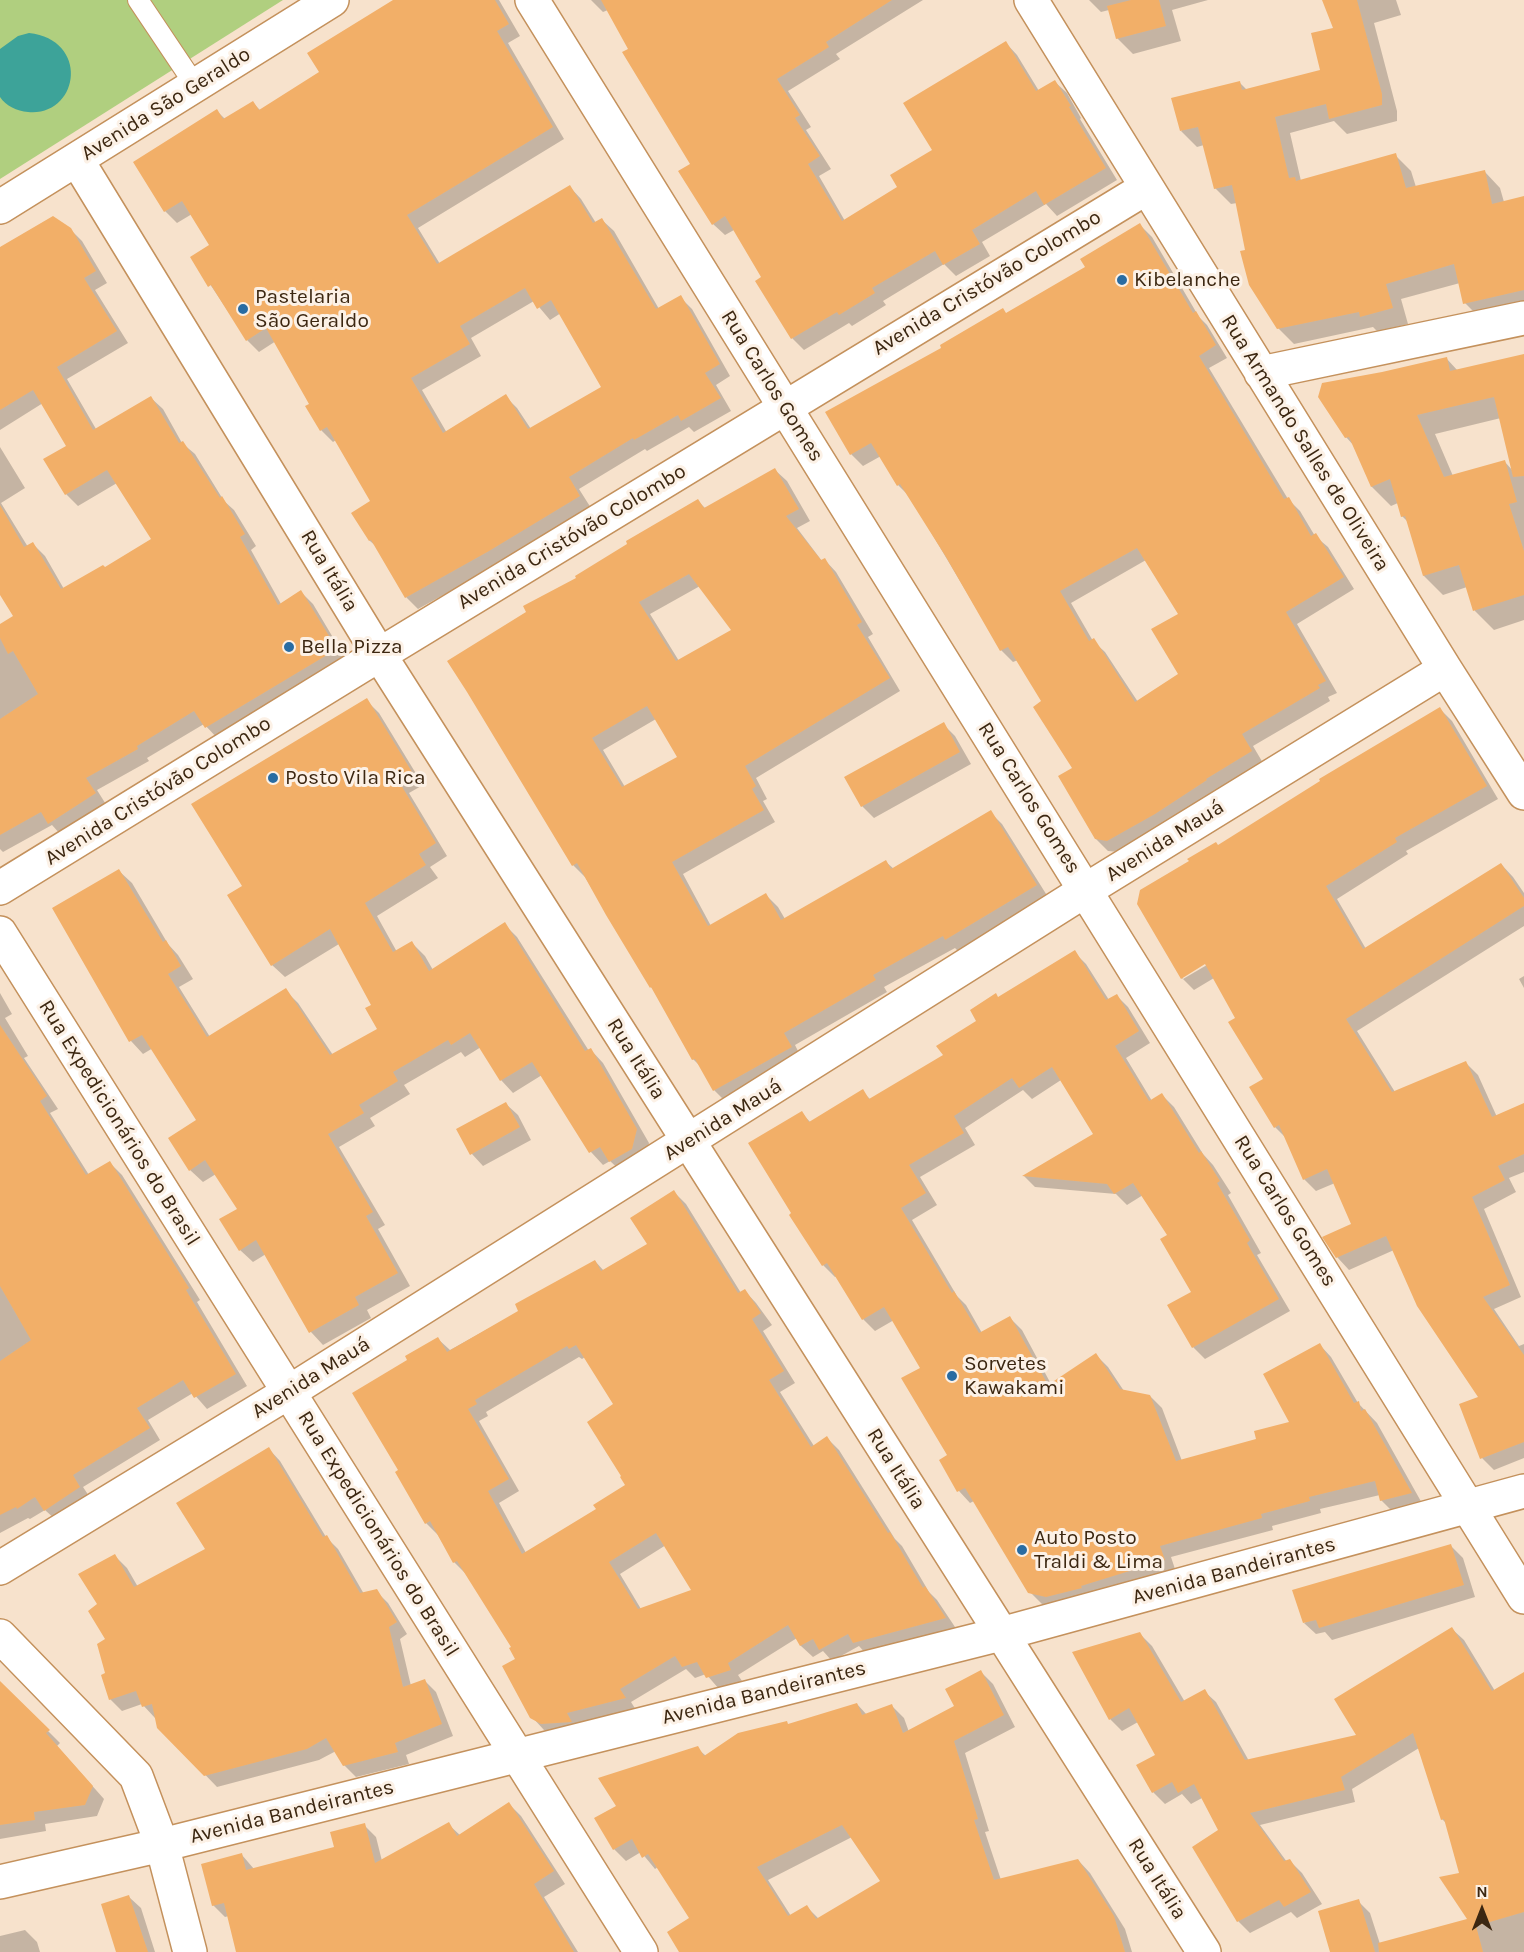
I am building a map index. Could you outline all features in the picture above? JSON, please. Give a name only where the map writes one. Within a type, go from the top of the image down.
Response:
[{"type":"street","name":"Avenida São Geraldo","points":[[0,207],[332,0]]},
{"type":"street","name":"Rua Carlos Gomes","points":[[532,0],[1524,1597]]},
{"type":"street","name":"Rua Armando Salles de Oliveira","points":[[1031,0],[1524,793]]},
{"type":"street","name":"Rua Itália","points":[[77,160],[379,654],[1204,1952]]},
{"type":"street","name":"Avenida Cristóvão Colombo","points":[[0,888],[379,654],[723,446],[784,406],[1146,188]]},
{"type":"street","points":[[1261,373],[1524,318]]},
{"type":"street","name":"Avenida Mauá","points":[[0,1568],[289,1392],[1086,890],[1445,669]]},
{"type":"street","name":"Rua Expedicionários do Brasil","points":[[0,933],[640,1952]]},
{"type":"street","name":"Avenida Bandeirantes","points":[[0,1882],[162,1845],[1001,1634],[1524,1491]]},
{"type":"street","points":[[0,1636],[136,1776],[162,1845],[190,1952]]},
{"type":"lane","points":[[138,0],[195,85]]},
{"type":"green space","points":[[0,0],[283,0],[0,179]]},
{"type":"water","points":[[29,33],[49,39],[62,49],[69,62],[71,77],[67,91],[58,103],[45,110],[28,112],[9,105],[0,97],[0,49],[18,36]]},
{"type":"building","points":[[393,0],[495,0],[509,24],[497,31],[553,127],[407,215],[437,264],[570,185],[593,223],[602,218],[656,309],[681,295],[720,364],[705,373],[721,398],[681,421],[678,415],[634,440],[633,438],[569,477],[580,496],[405,598],[371,540],[369,541],[351,513],[370,501],[327,427],[320,431],[305,406],[309,404],[266,328],[246,341],[211,285],[208,287],[190,257],[209,245],[182,201],[164,212],[133,162],[217,109],[223,119],[253,101],[259,110],[319,72],[307,53]],"holes":[[[525,288],[537,309],[551,300],[601,387],[528,429],[506,394],[443,433],[411,378],[470,344],[460,326]]]},
{"type":"building","points":[[601,0],[892,0],[826,42],[829,47],[777,79],[800,115],[795,118],[820,156],[808,164],[842,221],[897,187],[890,175],[932,150],[903,103],[1006,41],[1036,91],[1055,80],[1106,168],[1044,205],[1036,191],[972,230],[980,244],[943,265],[935,251],[872,288],[875,293],[839,315],[837,312],[791,339],[755,281],[761,277],[725,216],[712,225],[678,171],[690,164],[622,52],[628,49]]},
{"type":"building","points":[[1131,0],[1159,0],[1166,26],[1116,39],[1107,6]]},
{"type":"building","points":[[1322,0],[1357,0],[1382,94],[1382,105],[1329,119],[1326,104],[1275,117],[1289,178],[1295,177],[1296,181],[1396,153],[1406,188],[1485,170],[1492,204],[1524,196],[1524,290],[1463,304],[1454,264],[1386,284],[1393,308],[1360,317],[1359,312],[1277,329],[1249,285],[1240,251],[1245,250],[1232,185],[1214,189],[1198,127],[1180,131],[1171,98],[1240,81],[1242,90],[1320,70],[1311,33],[1333,28]]},
{"type":"building","points":[[53,216],[71,228],[96,271],[84,278],[117,331],[57,367],[93,430],[151,396],[179,443],[183,441],[220,498],[222,496],[245,534],[240,537],[278,605],[301,590],[337,649],[205,728],[194,711],[137,746],[138,749],[86,778],[96,793],[48,824],[41,812],[0,835],[0,719],[38,694],[13,651],[8,654],[0,638],[0,624],[13,616],[0,595],[0,505],[24,547],[33,542],[61,589],[103,565],[105,567],[151,539],[107,470],[65,495],[43,459],[66,446],[33,390],[0,410],[0,247]]},
{"type":"building","points":[[1140,223],[1193,313],[1196,311],[1216,345],[1199,356],[1284,499],[1289,497],[1311,536],[1316,533],[1344,577],[1286,612],[1326,681],[1318,685],[1320,688],[1242,734],[1252,751],[1155,814],[1107,841],[1095,839],[1058,776],[1072,768],[1033,707],[1041,701],[1008,647],[1000,651],[946,557],[900,484],[897,486],[871,443],[850,455],[825,412],[941,348],[940,345],[1003,308],[1006,313],[1085,267],[1080,259]],"holes":[[[1137,548],[1178,614],[1151,629],[1178,674],[1135,702],[1094,638],[1089,641],[1060,591]]]},
{"type":"building","points":[[1524,354],[1524,476],[1513,477],[1494,397],[1417,415],[1444,477],[1505,460],[1517,502],[1509,504],[1524,551],[1524,595],[1473,611],[1459,565],[1423,576],[1405,516],[1401,517],[1390,479],[1371,487],[1349,437],[1345,438],[1318,397],[1322,383],[1447,357],[1450,371]]},
{"type":"building","points":[[775,468],[799,509],[786,516],[821,560],[825,558],[862,622],[857,625],[890,678],[745,766],[756,786],[752,789],[764,810],[672,862],[708,926],[766,893],[781,920],[886,860],[891,869],[991,810],[1037,885],[945,940],[943,936],[873,975],[876,980],[784,1033],[792,1047],[713,1091],[695,1059],[692,1060],[577,863],[572,866],[447,661],[526,612],[523,606],[576,578],[575,576],[627,544],[626,541],[698,499],[704,508]],"holes":[[[689,574],[731,630],[676,661],[639,602]],[[647,706],[677,757],[622,787],[592,738]]]},
{"type":"building","points":[[367,698],[412,772],[398,780],[436,843],[419,854],[426,865],[365,903],[393,952],[412,941],[429,971],[505,922],[585,1051],[591,1048],[637,1129],[632,1149],[609,1162],[600,1147],[589,1153],[532,1062],[500,1081],[470,1033],[451,1045],[448,1040],[393,1072],[398,1081],[359,1105],[364,1113],[328,1134],[373,1212],[366,1216],[398,1273],[355,1297],[359,1305],[309,1333],[256,1240],[239,1251],[219,1219],[237,1209],[205,1160],[189,1171],[168,1138],[196,1120],[142,1035],[129,1042],[52,908],[119,869],[163,942],[166,940],[181,966],[168,974],[207,1037],[286,988],[330,1055],[377,1029],[365,1008],[371,1005],[330,929],[271,966],[227,895],[242,886],[191,804]]},
{"type":"building","points":[[1440,707],[1487,786],[1395,838],[1397,842],[1326,886],[1363,949],[1501,863],[1524,898],[1524,906],[1346,1019],[1392,1092],[1466,1061],[1492,1117],[1524,1103],[1524,1154],[1498,1166],[1505,1180],[1472,1197],[1510,1285],[1483,1297],[1524,1355],[1524,1442],[1480,1459],[1459,1404],[1478,1397],[1417,1306],[1386,1236],[1336,1258],[1322,1237],[1351,1224],[1327,1169],[1303,1180],[1279,1125],[1274,1128],[1249,1087],[1263,1079],[1228,1022],[1235,1018],[1205,964],[1181,979],[1137,904],[1140,890],[1189,861],[1187,859],[1216,842],[1218,845],[1320,781],[1319,779]]},
{"type":"building","points":[[944,722],[960,752],[861,807],[844,777]]},
{"type":"building","points":[[1075,950],[1106,1000],[1117,994],[1139,1031],[1115,1046],[1149,1101],[1162,1093],[1199,1153],[1201,1151],[1220,1181],[1217,1183],[1250,1240],[1247,1243],[1279,1299],[1192,1348],[1167,1305],[1191,1292],[1160,1239],[1167,1235],[1133,1183],[1114,1194],[1107,1184],[1022,1176],[1093,1134],[1052,1067],[1019,1088],[1012,1078],[954,1116],[964,1133],[909,1165],[926,1193],[901,1208],[952,1293],[954,1291],[979,1333],[1010,1316],[1048,1385],[1096,1353],[1120,1389],[1150,1395],[1176,1461],[1256,1439],[1254,1431],[1289,1422],[1263,1374],[1320,1343],[1354,1403],[1359,1401],[1361,1411],[1365,1409],[1412,1493],[1380,1501],[1375,1481],[1309,1497],[1310,1501],[1261,1514],[1262,1518],[1160,1546],[1165,1560],[1081,1586],[1082,1588],[1046,1597],[1028,1593],[965,1488],[957,1492],[939,1460],[947,1455],[901,1378],[920,1368],[884,1307],[862,1320],[827,1263],[822,1266],[789,1215],[791,1213],[748,1143],[802,1111],[809,1122],[863,1089],[869,1099],[943,1055],[936,1046],[976,1021],[970,1010],[996,993],[998,997]]},
{"type":"building","points":[[0,1025],[47,1096],[40,1101],[86,1175],[110,1161],[189,1288],[186,1290],[236,1374],[194,1398],[183,1380],[137,1408],[150,1428],[73,1475],[80,1487],[44,1511],[35,1497],[17,1509],[16,1507],[0,1515],[0,1361],[31,1340],[0,1286]]},
{"type":"building","points":[[506,1102],[520,1127],[470,1155],[456,1129]]},
{"type":"building","points":[[674,1190],[738,1293],[745,1289],[761,1313],[752,1319],[784,1371],[769,1380],[811,1447],[827,1436],[888,1533],[890,1532],[923,1588],[925,1586],[946,1618],[853,1643],[848,1634],[819,1650],[813,1639],[800,1646],[788,1625],[728,1663],[731,1670],[706,1678],[697,1662],[682,1667],[675,1656],[620,1689],[626,1698],[567,1713],[572,1722],[541,1724],[530,1718],[502,1666],[515,1659],[509,1648],[511,1647],[457,1561],[453,1563],[430,1521],[425,1524],[395,1472],[398,1470],[352,1393],[407,1360],[405,1356],[438,1337],[447,1352],[518,1311],[515,1304],[595,1260],[601,1271],[647,1244],[630,1218]],"holes":[[[576,1345],[613,1404],[587,1422],[625,1485],[593,1505],[596,1509],[522,1554],[488,1491],[509,1479],[468,1409],[477,1404],[475,1400],[567,1346],[569,1349]],[[656,1533],[691,1590],[638,1609],[609,1562]]]},
{"type":"building","points":[[269,1447],[323,1537],[327,1535],[360,1593],[377,1589],[397,1622],[389,1627],[403,1687],[425,1679],[442,1724],[395,1743],[398,1752],[343,1766],[326,1738],[307,1749],[204,1776],[157,1728],[152,1704],[142,1707],[136,1691],[109,1700],[101,1675],[105,1673],[97,1644],[105,1639],[88,1611],[97,1604],[78,1574],[115,1554],[134,1587],[205,1549],[176,1503]]},
{"type":"building","points":[[1451,1544],[1464,1585],[1319,1628],[1316,1620],[1303,1623],[1292,1590]]},
{"type":"building","points":[[1452,1627],[1492,1691],[1524,1672],[1524,1912],[1476,1926],[1483,1952],[1379,1952],[1378,1943],[1467,1919],[1439,1877],[1459,1873],[1444,1819],[1441,1820],[1413,1733],[1341,1777],[1345,1790],[1250,1813],[1284,1861],[1290,1859],[1311,1892],[1284,1907],[1279,1900],[1237,1922],[1192,1847],[1218,1830],[1194,1784],[1178,1793],[1172,1782],[1152,1793],[1136,1765],[1155,1755],[1129,1708],[1109,1720],[1072,1652],[1140,1632],[1181,1702],[1205,1689],[1245,1760],[1356,1735],[1334,1699]]},
{"type":"building","points":[[981,1670],[1004,1715],[954,1741],[978,1819],[974,1820],[994,1880],[1078,1859],[1114,1916],[1125,1952],[679,1952],[667,1932],[689,1918],[648,1854],[642,1858],[632,1839],[613,1850],[594,1818],[616,1806],[598,1778],[698,1746],[704,1756],[738,1733],[787,1721],[788,1724],[857,1703],[862,1715],[892,1704],[903,1733],[954,1706],[945,1689]],"holes":[[[842,1825],[880,1881],[816,1919],[807,1905],[788,1916],[757,1867]]]},
{"type":"building","points":[[0,1681],[50,1730],[46,1733],[93,1786],[85,1805],[34,1812],[35,1820],[0,1825]]},
{"type":"building","points":[[509,1802],[554,1871],[534,1884],[574,1952],[236,1952],[224,1903],[212,1906],[201,1864],[242,1853],[246,1870],[334,1847],[330,1832],[365,1823],[375,1863],[449,1822],[457,1836]]},
{"type":"building","points":[[129,1895],[148,1952],[116,1952],[101,1904]]},
{"type":"building","points":[[1359,1899],[1375,1952],[1330,1952],[1318,1911]]},
{"type":"place","name":"Kibelanche","points":[[1122,280]]},
{"type":"place","name":"Pastelaria São Geraldo","points":[[243,309]]},
{"type":"place","name":"Bella Pizza","points":[[289,647]]},
{"type":"place","name":"Posto Vila Rica","points":[[273,778]]},
{"type":"place","name":"Sorvetes Kawakami","points":[[952,1376]]},
{"type":"place","name":"Auto Posto Traldi & Lima","points":[[1022,1550]]}]
